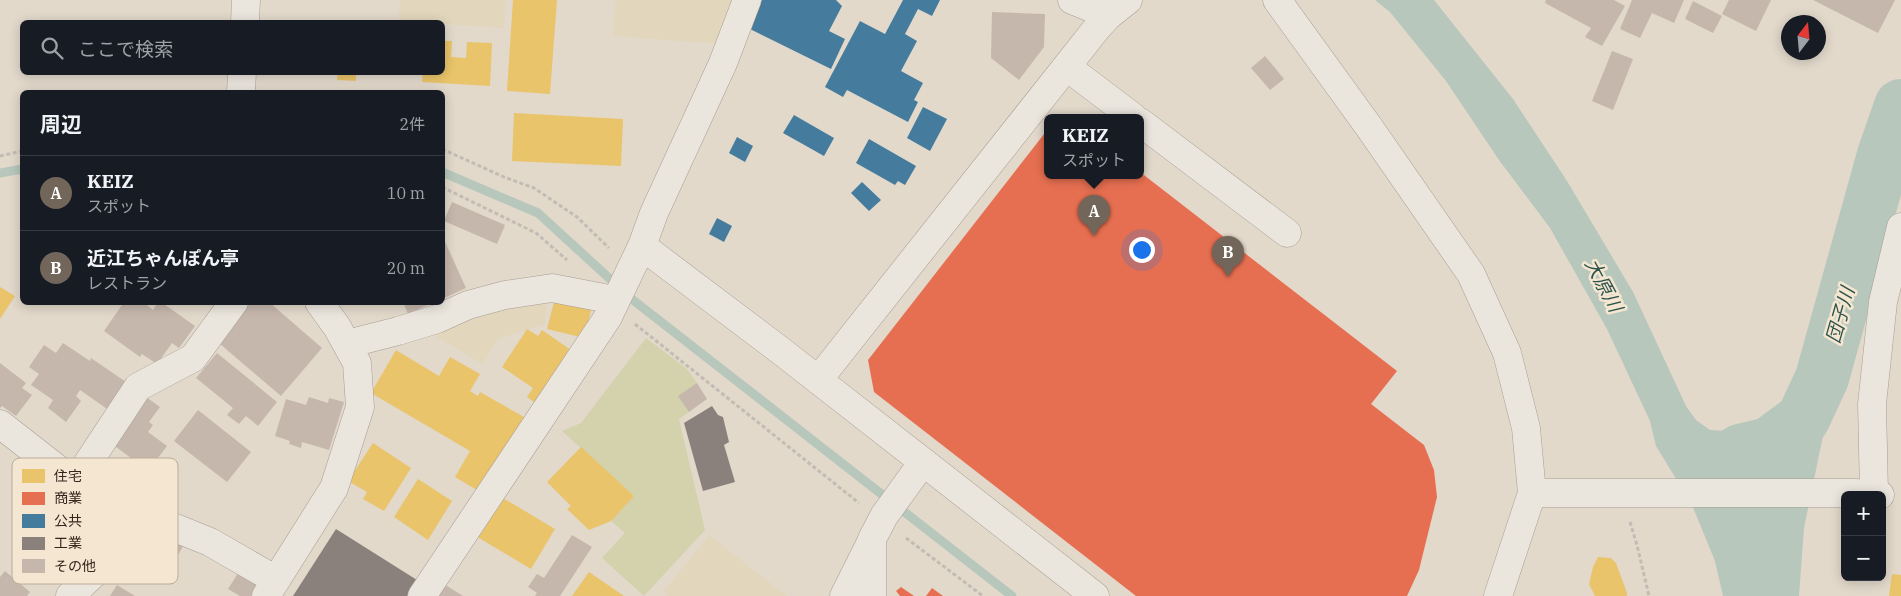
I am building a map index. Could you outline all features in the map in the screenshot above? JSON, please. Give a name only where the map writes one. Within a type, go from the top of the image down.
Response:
[{"type":"street","points":[[245,20],[246,0]]},
{"type":"street","points":[[422,596],[608,317],[611,302],[635,262],[654,213],[723,63],[747,0]]},
{"type":"street","points":[[1072,0],[1118,8]]},
{"type":"street","points":[[1277,0],[1369,127],[1471,274],[1506,354],[1526,428],[1532,493],[1498,596]]},
{"type":"street","points":[[818,380],[1067,67],[1118,8]]},
{"type":"street","points":[[1067,67],[1130,114]]},
{"type":"street","points":[[241,90],[242,75]]},
{"type":"street","points":[[1144,125],[1287,233]]},
{"type":"street","points":[[1873,491],[1872,404],[1883,302],[1901,227]]},
{"type":"street","points":[[635,262],[818,380],[917,471],[1095,596]]},
{"type":"street","points":[[347,344],[438,319],[468,304],[505,295],[552,288],[611,302]]},
{"type":"street","points":[[91,458],[138,387],[193,358],[232,305]]},
{"type":"street","points":[[178,529],[210,542],[271,588],[334,488],[360,406],[357,363],[337,327],[321,305]]},
{"type":"street","points":[[0,424],[44,458]]},
{"type":"street","points":[[844,596],[879,525],[917,471]]},
{"type":"street","points":[[1532,493],[1841,494]]},
{"type":"street","points":[[1886,496],[1901,499]]},
{"type":"street","points":[[872,596],[879,525]]},
{"type":"street","points":[[70,596],[83,584]]},
{"type":"path","points":[[445,150],[504,177],[534,188],[577,216],[635,262]]},
{"type":"path","points":[[0,156],[20,151]]},
{"type":"path","points":[[445,188],[536,233],[569,263]]},
{"type":"path","points":[[611,302],[879,525],[901,534],[983,596]]},
{"type":"path","points":[[1629,519],[1649,596]]},
{"type":"shaded area","points":[[400,0],[506,0],[504,28],[445,24],[445,20],[399,20]]},
{"type":"shaded area","points":[[615,0],[738,0],[721,44],[613,36]]},
{"type":"shaded area","points":[[547,297],[545,324],[498,339],[483,364],[428,332],[473,309]]},
{"type":"shaded area","points":[[646,338],[687,369],[697,383],[689,412],[679,419],[705,530],[644,596],[602,558],[625,533],[611,521],[634,496],[562,431],[581,423]]},
{"type":"shaded area","points":[[709,535],[787,596],[667,596],[664,591]]},
{"type":"water","name":"大原川","points":[[1375,0],[1434,0],[1513,99],[1567,181],[1633,292],[1686,406],[1696,420],[1710,430],[1728,431],[1766,424],[1784,408],[1825,426],[1804,528],[1799,596],[1723,596],[1715,561],[1692,505],[1656,446],[1650,421],[1607,329],[1550,228],[1499,160],[1446,81],[1390,12]]},
{"type":"building: 住宅","points":[[513,0],[557,0],[550,94],[507,91]]},
{"type":"building: 住宅","points":[[445,41],[452,41],[451,57],[466,58],[467,42],[492,43],[490,86],[422,82],[423,75],[445,75]]},
{"type":"building: 住宅","points":[[338,75],[356,75],[356,81],[337,80]]},
{"type":"building: 住宅","points":[[514,113],[623,119],[621,166],[512,161]]},
{"type":"building: 住宅","points":[[0,287],[15,296],[0,319]]},
{"type":"building: 住宅","points":[[555,298],[592,307],[584,338],[547,329]]},
{"type":"building: 住宅","points":[[527,329],[538,336],[542,330],[574,352],[538,405],[527,397],[533,388],[502,367]]},
{"type":"building: 住宅","points":[[396,350],[439,376],[450,357],[480,374],[470,391],[478,396],[480,392],[524,417],[480,492],[455,477],[470,451],[371,393]]},
{"type":"building: 住宅","points":[[373,443],[411,468],[384,511],[363,499],[367,492],[348,481]]},
{"type":"building: 住宅","points":[[581,447],[634,496],[611,521],[589,530],[567,509],[571,506],[547,482]]},
{"type":"building: 住宅","points":[[418,479],[452,501],[428,540],[394,517]]},
{"type":"building: 住宅","points":[[498,495],[555,529],[531,569],[474,535]]},
{"type":"building: 住宅","points":[[1598,557],[1611,558],[1616,563],[1627,596],[1595,596],[1589,584],[1593,567]]},
{"type":"building: 住宅","points":[[589,572],[624,596],[572,596]]},
{"type":"building: 住宅","points":[[1892,574],[1901,575],[1901,596],[1889,596]]},
{"type":"building: 商業","points":[[1044,134],[1044,179],[1144,179],[1144,175],[1397,371],[1371,404],[1424,445],[1434,470],[1437,497],[1419,570],[1407,596],[1136,596],[874,392],[868,360]]},
{"type":"building: 商業","points":[[901,587],[914,596],[900,596],[896,591]]},
{"type":"building: 商業","points":[[932,588],[943,596],[926,596]]},
{"type":"building: 公共","points":[[762,0],[836,0],[842,6],[829,31],[845,39],[831,69],[748,28]]},
{"type":"building: 公共","points":[[903,0],[940,0],[932,16],[918,9],[905,34],[917,41],[901,71],[923,83],[914,100],[918,102],[908,122],[847,90],[843,97],[825,87],[860,21],[885,34]]},
{"type":"building: 公共","points":[[923,107],[947,119],[930,151],[907,138]]},
{"type":"building: 公共","points":[[794,115],[834,138],[824,156],[783,133]]},
{"type":"building: 公共","points":[[737,137],[753,146],[745,162],[729,153]]},
{"type":"building: 公共","points":[[869,139],[916,166],[905,185],[898,181],[895,185],[856,163]]},
{"type":"building: 公共","points":[[862,182],[881,200],[869,211],[851,193]]},
{"type":"building: 公共","points":[[717,218],[732,226],[724,242],[709,234]]},
{"type":"building: 工業","points":[[712,406],[718,415],[723,417],[729,442],[724,445],[735,482],[703,491],[684,423]]},
{"type":"building: 工業","points":[[336,529],[417,580],[407,596],[293,596]]},
{"type":"building: その他","points":[[1546,0],[1614,0],[1625,6],[1602,46],[1585,37],[1591,28],[1545,3]]},
{"type":"building: その他","points":[[1632,0],[1684,0],[1674,23],[1652,13],[1640,38],[1620,29]]},
{"type":"building: その他","points":[[1729,0],[1771,0],[1756,31],[1722,14]]},
{"type":"building: その他","points":[[1813,0],[1895,0],[1878,33]]},
{"type":"building: その他","points":[[1693,1],[1722,16],[1713,33],[1685,19]]},
{"type":"building: その他","points":[[992,12],[1045,14],[1044,47],[1019,80],[991,58]]},
{"type":"building: その他","points":[[1612,51],[1633,59],[1613,110],[1592,101]]},
{"type":"building: その他","points":[[1265,56],[1284,79],[1270,90],[1251,68]]},
{"type":"building: その他","points":[[452,202],[505,225],[497,244],[445,221]]},
{"type":"building: その他","points":[[445,242],[466,288],[445,298]]},
{"type":"building: その他","points":[[122,305],[147,305],[153,310],[156,305],[165,305],[195,326],[179,348],[172,343],[157,364],[142,354],[140,357],[104,331]]},
{"type":"building: その他","points":[[241,305],[272,305],[322,348],[281,396],[213,338]]},
{"type":"building: その他","points":[[404,305],[428,305],[408,314]]},
{"type":"building: その他","points":[[63,343],[90,361],[91,358],[126,382],[110,411],[80,390],[76,396],[81,401],[66,422],[48,408],[53,400],[31,385],[39,374],[29,367],[44,345],[56,353]]},
{"type":"building: その他","points":[[217,353],[277,402],[258,426],[246,416],[239,424],[227,415],[233,408],[196,378]]},
{"type":"building: その他","points":[[0,363],[26,383],[22,388],[32,395],[16,416],[2,406],[0,408]]},
{"type":"building: その他","points":[[697,383],[707,399],[689,412],[678,396]]},
{"type":"building: その他","points":[[146,397],[160,407],[149,422],[153,425],[148,432],[167,446],[158,458],[131,458],[111,443]]},
{"type":"building: その他","points":[[309,397],[328,403],[329,398],[344,402],[329,450],[302,442],[301,448],[289,444],[290,441],[275,436],[286,399],[306,405]]},
{"type":"building: その他","points":[[198,410],[251,452],[227,482],[174,441]]},
{"type":"building: その他","points":[[572,535],[592,547],[560,596],[535,596],[537,593],[528,587],[537,574],[544,578]]},
{"type":"building: その他","points":[[178,540],[184,544],[178,555]]},
{"type":"building: その他","points":[[240,570],[259,582],[251,596],[240,596],[228,589]]},
{"type":"building: その他","points":[[5,571],[12,577],[12,584],[20,584],[30,592],[27,596],[0,596],[0,577]]},
{"type":"building: その他","points":[[439,581],[463,596],[430,596]]},
{"type":"building: その他","points":[[117,585],[135,596],[110,596]]},
{"type":"waterway","name":"団子川","points":[[1740,451],[1769,444],[1803,419],[1822,378],[1884,155],[1901,106]]},
{"type":"waterway","points":[[0,173],[20,169]]},
{"type":"waterway","points":[[445,173],[538,213],[633,300],[1012,596]]},
{"type":"place","name":"KEIZ","points":[[1094,236]]},
{"type":"place","name":"近江ちゃんぽん亭","points":[[1228,277]]}]
